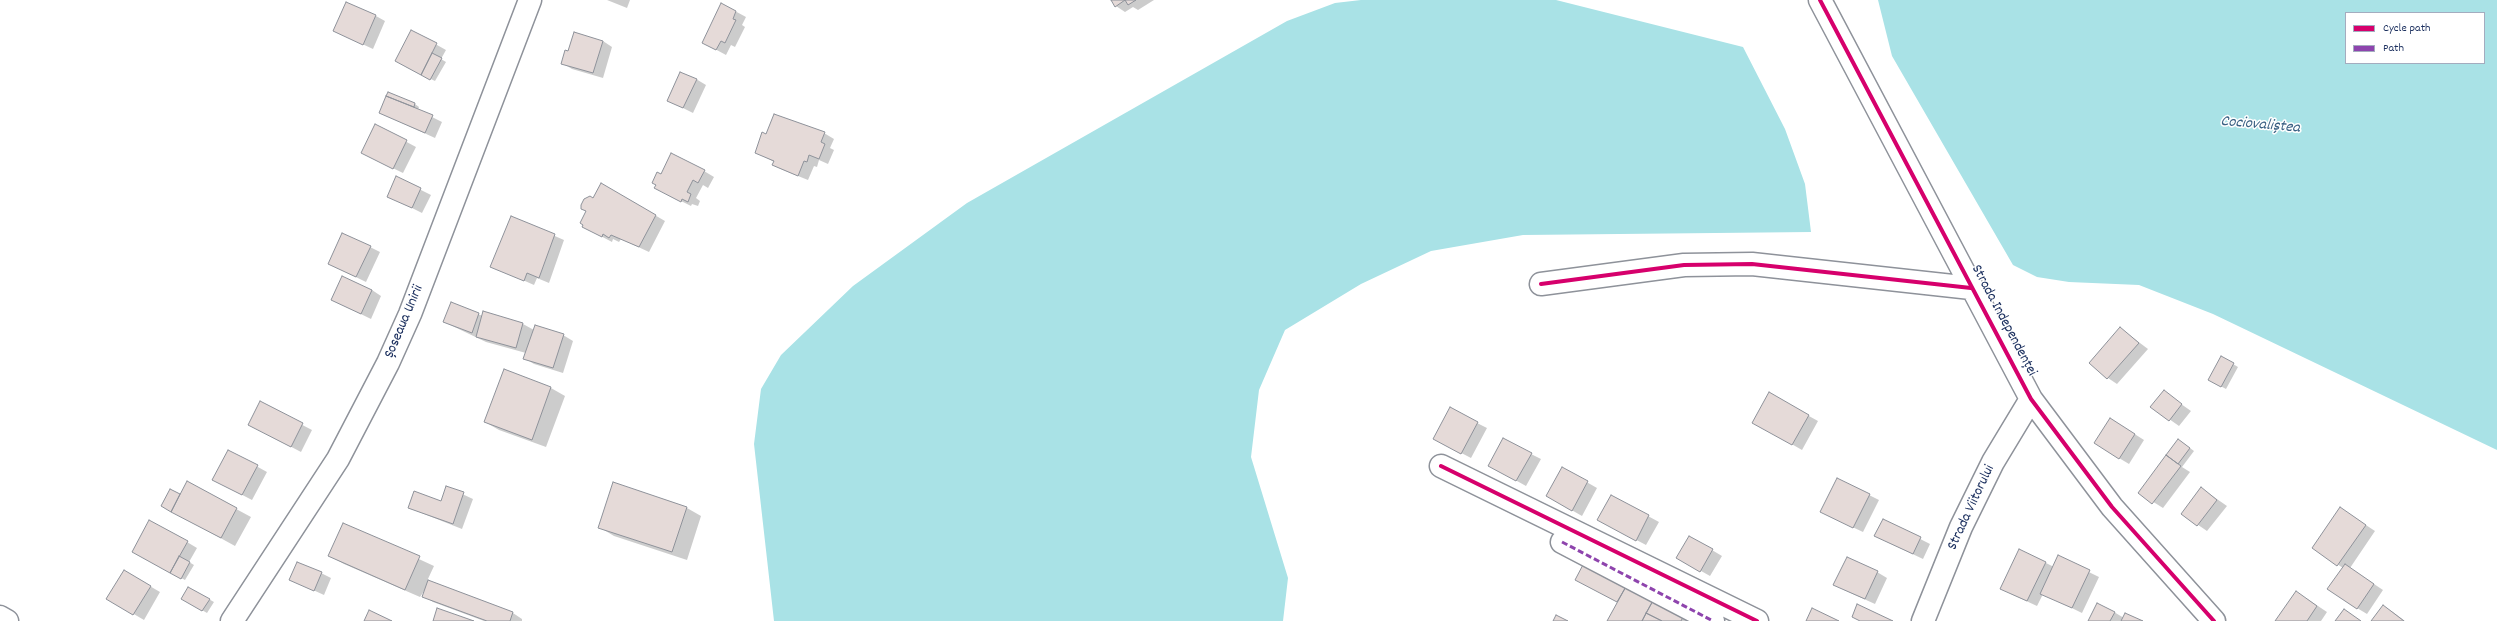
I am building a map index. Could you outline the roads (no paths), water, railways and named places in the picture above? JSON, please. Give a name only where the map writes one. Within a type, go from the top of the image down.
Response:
[{"type":"street","name":"Șoseaua Unirii","points":[[232,621],[327,477],[384,370],[410,314],[530,0]]},
{"type":"street","name":"Strada Independenței","points":[[1820,0],[2031,399],[2112,507],[2214,621]]},
{"type":"street","points":[[1541,284],[1684,265],[1752,264],[1971,288]]},
{"type":"street","name":"Strada Viitorului","points":[[1923,621],[1961,527],[1993,462],[2031,399]]},
{"type":"street","points":[[1441,466],[1757,621]]},
{"type":"street","points":[[1562,542],[1713,621]]},
{"type":"street","points":[[0,617],[7,621]]},
{"type":"water","points":[[1361,0],[1556,0],[1743,47],[1785,129],[1805,184],[1811,232],[1523,235],[1431,251],[1361,284],[1285,330],[1259,390],[1251,457],[1288,578],[1283,621],[774,621],[754,444],[761,389],[781,355],[853,286],[967,203],[1287,21],[1335,3]]},
{"type":"water","name":"Cociovaliștea","points":[[1878,0],[2497,0],[2497,450],[2213,314],[2139,285],[2069,282],[2037,277],[2013,265],[1892,56]]}]
